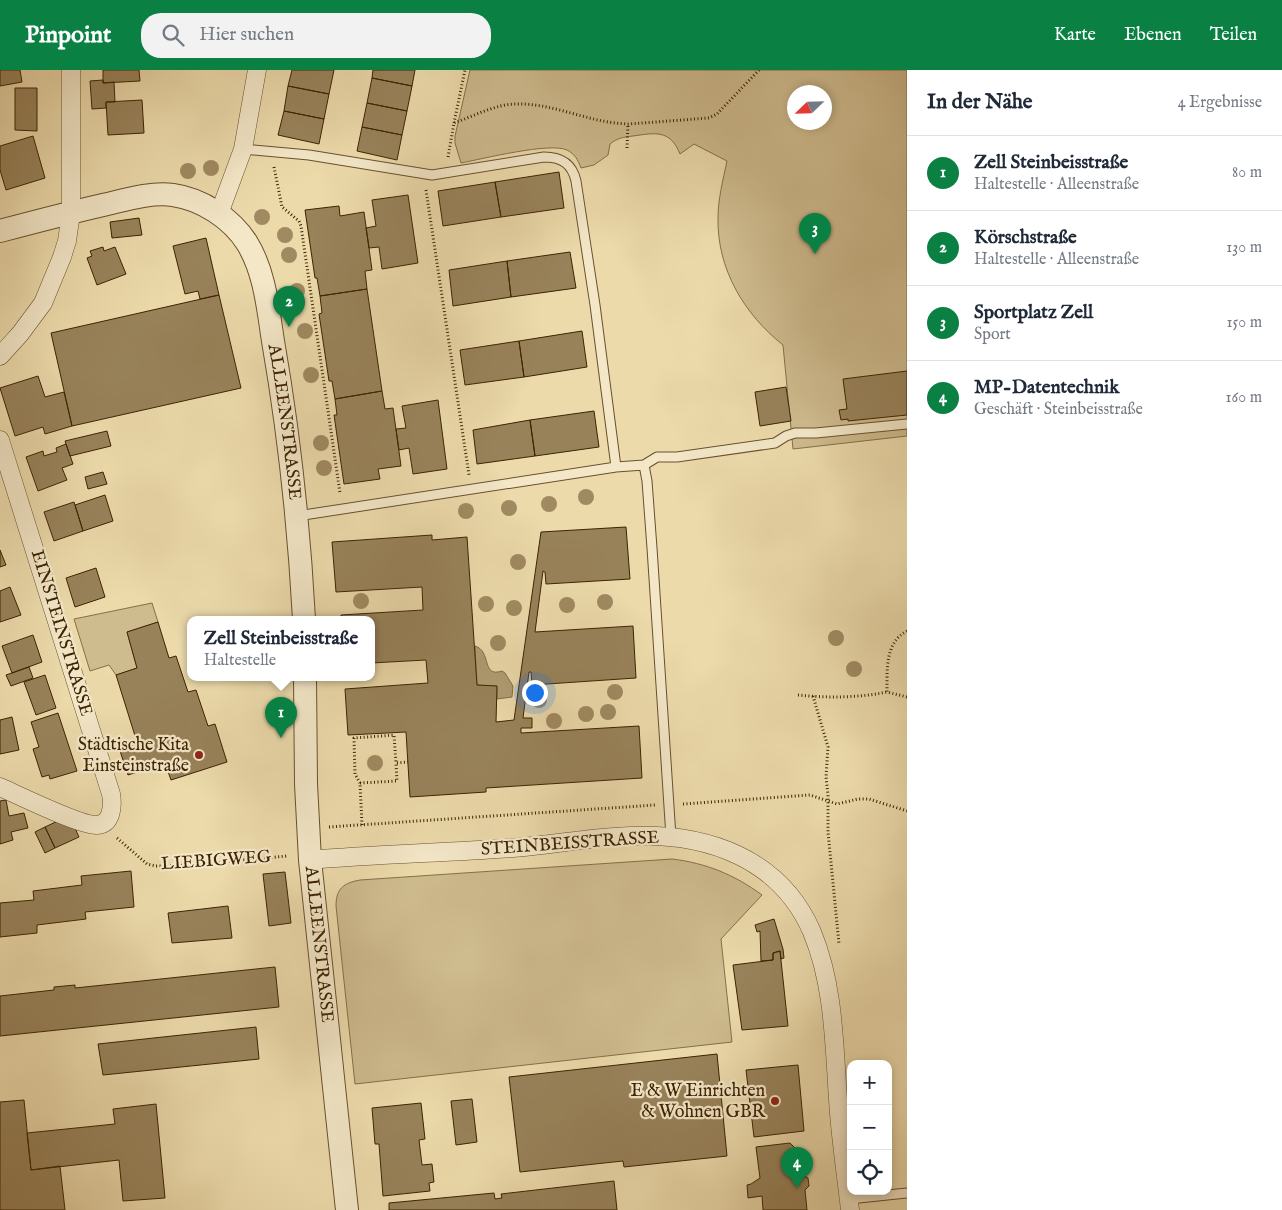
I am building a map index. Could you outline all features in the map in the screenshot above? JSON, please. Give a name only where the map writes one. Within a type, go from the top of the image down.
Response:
[{"type":"street","points":[[0,356],[32,319],[43,303],[62,258],[71,212],[71,70]]},
{"type":"street","points":[[219,214],[243,149],[257,70]]},
{"type":"street","name":"ALLEENSTRASSE","points":[[0,231],[71,212],[134,198],[166,194],[192,200],[219,214],[237,229],[253,254],[262,279],[280,382],[297,516],[304,616]]},
{"type":"street","name":"EINSTEINSTRASSE","points":[[0,440],[111,794],[111,812],[108,819],[102,824]]},
{"type":"street","name":"ALLEENSTRASSE","points":[[305,681],[306,784],[310,860],[347,1210]]},
{"type":"street","points":[[0,787],[78,820],[92,825],[102,824]]},
{"type":"street","name":"STEINBEISSTRASSE","points":[[310,860],[514,848],[619,837],[671,837],[724,849],[753,863],[776,879],[795,902],[805,917],[821,957],[830,997],[838,1102],[850,1205]]},
{"type":"lane","points":[[243,149],[323,157],[426,174],[446,173],[544,157],[566,162],[572,169],[576,181],[595,305],[616,467]]},
{"type":"lane","points":[[297,516],[616,467],[644,465],[657,457],[677,457],[775,443],[795,433],[816,433],[907,424]]},
{"type":"lane","points":[[644,465],[652,548],[671,837]]},
{"type":"lane","points":[[850,1205],[907,1193]]},
{"type":"path","points":[[446,173],[449,144],[465,70]]},
{"type":"path","points":[[454,123],[496,108],[518,104],[555,110],[606,122],[628,124],[713,116],[759,70]]},
{"type":"path","points":[[628,124],[628,148]]},
{"type":"path","points":[[272,152],[281,205],[301,226],[342,508]]},
{"type":"path","points":[[426,174],[426,190],[471,490]]},
{"type":"path","points":[[887,692],[887,669],[891,650],[900,636],[907,631]]},
{"type":"path","points":[[798,694],[821,697],[870,695],[887,692],[907,697]]},
{"type":"path","points":[[813,696],[828,747],[826,777],[828,847],[839,945]]},
{"type":"path","points":[[360,783],[397,781],[394,735],[354,738],[355,774],[360,783],[362,825]]},
{"type":"path","points":[[396,763],[408,762]]},
{"type":"path","points":[[308,829],[810,795],[841,804],[858,799],[869,799],[907,811]]},
{"type":"path","name":"LIEBIGWEG","points":[[102,824],[147,864],[153,866],[193,866],[287,856],[287,848]]},
{"type":"shaded area","points":[[470,70],[907,70],[907,436],[793,449],[783,345],[769,333],[745,305],[728,272],[722,255],[718,211],[727,161],[694,144],[680,154],[672,140],[661,134],[648,134],[618,139],[610,144],[608,155],[594,165],[581,168],[572,153],[558,148],[499,155],[461,163],[455,143]]},
{"type":"shaded area","points":[[152,603],[158,622],[127,632],[137,668],[116,675],[109,665],[90,671],[74,619]]},
{"type":"shaded area","points":[[475,646],[483,653],[491,671],[502,671],[505,673],[513,686],[512,697],[497,699],[497,686],[477,685]]},
{"type":"shaded area","points":[[672,859],[720,871],[762,895],[721,939],[732,1042],[355,1084],[336,906],[336,900],[342,887],[360,880]]},
{"type":"building","points":[[0,70],[20,70],[22,82],[0,86]]},
{"type":"building","points":[[103,70],[139,70],[140,81],[103,83]]},
{"type":"building","points":[[292,70],[334,70],[329,94],[288,86]]},
{"type":"building","points":[[373,70],[415,70],[412,86],[372,78]]},
{"type":"building","points":[[372,78],[412,86],[407,111],[367,103]]},
{"type":"building","points":[[103,80],[103,83],[114,82],[115,102],[106,102],[106,108],[92,109],[90,81]]},
{"type":"building","points":[[288,86],[329,94],[324,119],[284,111]]},
{"type":"building","points":[[15,88],[37,88],[37,131],[15,130]]},
{"type":"building","points":[[142,100],[144,133],[108,135],[106,102]]},
{"type":"building","points":[[367,103],[407,111],[402,135],[362,127]]},
{"type":"building","points":[[284,111],[324,119],[319,144],[278,135]]},
{"type":"building","points":[[362,127],[402,135],[397,160],[357,151]]},
{"type":"building","points":[[33,136],[45,178],[6,190],[0,170],[0,146]]},
{"type":"building","points":[[559,172],[564,208],[501,217],[495,182]]},
{"type":"building","points":[[495,182],[501,217],[443,226],[438,191]]},
{"type":"building","points":[[408,195],[418,263],[382,269],[379,247],[369,248],[366,228],[376,226],[372,200]]},
{"type":"building","points":[[339,206],[340,216],[364,212],[372,270],[365,271],[367,289],[320,296],[317,278],[315,278],[305,210]]},
{"type":"building","points":[[139,218],[142,235],[112,238],[110,222]]},
{"type":"building","points":[[206,238],[219,295],[200,299],[198,291],[185,294],[173,246]]},
{"type":"building","points":[[103,247],[104,251],[115,247],[126,274],[97,285],[87,258],[92,256],[90,251]]},
{"type":"building","points":[[570,252],[576,288],[511,297],[507,261]]},
{"type":"building","points":[[507,261],[511,297],[453,306],[449,270]]},
{"type":"building","points":[[367,289],[382,391],[335,399],[332,381],[329,381],[319,314],[322,313],[320,296]]},
{"type":"building","points":[[219,295],[241,388],[72,426],[51,333]]},
{"type":"building","points":[[582,331],[587,367],[524,377],[519,341]]},
{"type":"building","points":[[519,341],[524,377],[465,385],[460,350]]},
{"type":"building","points":[[907,371],[907,415],[848,421],[848,419],[841,420],[839,410],[847,409],[843,379]]},
{"type":"building","points":[[38,376],[45,397],[64,392],[72,426],[45,434],[43,427],[15,436],[0,388]]},
{"type":"building","points":[[786,387],[791,421],[760,426],[755,392]]},
{"type":"building","points":[[382,391],[385,409],[393,408],[401,466],[378,469],[380,479],[344,484],[334,415],[337,415],[335,399]]},
{"type":"building","points":[[438,400],[447,469],[413,474],[409,448],[399,450],[396,429],[406,428],[402,406]]},
{"type":"building","points":[[594,411],[599,447],[535,456],[530,420]]},
{"type":"building","points":[[530,420],[535,456],[477,464],[473,430]]},
{"type":"building","points":[[107,431],[111,446],[70,456],[65,441]]},
{"type":"building","points":[[66,444],[73,464],[62,468],[67,480],[38,491],[26,457],[43,451],[44,456],[57,452],[56,448]]},
{"type":"building","points":[[103,472],[107,484],[88,489],[85,477]]},
{"type":"building","points":[[105,495],[113,521],[83,531],[75,505]]},
{"type":"building","points":[[74,502],[83,531],[54,541],[44,512]]},
{"type":"building","points":[[626,527],[630,579],[546,584],[545,572],[543,571],[535,632],[633,626],[636,678],[532,685],[531,672],[529,672],[523,718],[532,718],[532,728],[521,728],[521,733],[639,726],[642,778],[486,788],[486,792],[410,797],[406,732],[348,735],[345,689],[428,683],[426,660],[375,663],[375,616],[341,615],[423,610],[422,587],[336,592],[332,542],[432,535],[432,540],[467,537],[477,685],[497,686],[496,722],[514,720],[541,532]]},
{"type":"building","points":[[0,550],[6,565],[0,567]]},
{"type":"building","points":[[96,568],[105,597],[75,607],[66,578]]},
{"type":"building","points":[[10,587],[21,615],[0,622],[0,591]]},
{"type":"building","name":"Städtische Kita Einsteinstraße","points":[[158,622],[169,658],[176,656],[188,692],[196,690],[208,726],[215,724],[227,762],[171,780],[165,763],[128,775],[118,745],[136,739],[116,675],[137,668],[127,632]]},
{"type":"building","points":[[33,635],[42,662],[12,673],[2,646]]},
{"type":"building","points":[[29,667],[33,678],[11,686],[6,675]]},
{"type":"building","points":[[45,675],[56,708],[36,715],[24,682]]},
{"type":"building","points":[[58,713],[77,771],[50,779],[49,775],[42,777],[33,749],[39,747],[31,722]]},
{"type":"building","points":[[12,717],[19,750],[0,754],[0,720]]},
{"type":"building","points":[[6,800],[9,816],[24,813],[28,828],[11,832],[13,840],[0,844],[0,801]]},
{"type":"building","points":[[60,820],[74,826],[79,837],[55,848],[45,827]]},
{"type":"building","points":[[45,827],[55,848],[45,853],[35,832]]},
{"type":"building","points":[[131,871],[134,907],[85,912],[86,919],[37,925],[37,933],[0,937],[0,903],[34,900],[33,891],[82,885],[81,876]]},
{"type":"building","points":[[285,872],[291,923],[269,926],[263,874]]},
{"type":"building","points":[[228,906],[232,938],[172,943],[168,913]]},
{"type":"building","points":[[774,919],[784,958],[781,959],[780,951],[773,953],[773,960],[761,961],[760,931],[757,932],[755,925]]},
{"type":"building","points":[[780,951],[788,1026],[742,1030],[733,965],[773,960],[773,953]]},
{"type":"building","points":[[275,967],[279,1007],[0,1036],[0,996],[54,990],[54,987],[75,985],[75,988]]},
{"type":"building","points":[[256,1027],[259,1059],[103,1075],[98,1044]]},
{"type":"building","points":[[717,1054],[727,1156],[624,1167],[623,1161],[520,1172],[509,1077]]},
{"type":"building","name":"E & W Einrichten & Wohnen GBR","points":[[798,1065],[804,1131],[754,1137],[746,1070]]},
{"type":"building","points":[[472,1099],[477,1142],[456,1145],[451,1101]]},
{"type":"building","points":[[24,1100],[31,1170],[60,1166],[65,1210],[0,1210],[0,1102]]},
{"type":"building","points":[[421,1103],[425,1139],[419,1140],[422,1165],[432,1164],[434,1182],[429,1183],[430,1191],[383,1196],[379,1144],[375,1144],[372,1108]]},
{"type":"building","points":[[156,1104],[165,1198],[123,1201],[119,1160],[31,1170],[27,1133],[115,1124],[113,1109]]},
{"type":"building","points":[[790,1143],[796,1149],[800,1149],[803,1175],[808,1178],[809,1186],[805,1190],[807,1210],[763,1210],[762,1196],[748,1198],[747,1185],[760,1178],[756,1147]]},
{"type":"building","points":[[614,1181],[617,1210],[389,1210],[389,1203],[494,1193],[495,1199],[502,1198],[501,1194]]},
{"type":"place","name":"Sportplatz Zell","points":[[815,254]]},
{"type":"place","name":"Körschstraße","points":[[289,327]]},
{"type":"place","name":"Zell Steinbeisstraße","points":[[281,738]]},
{"type":"place","name":"Städtische Kita Einsteinstraße","points":[[199,755]]},
{"type":"place","name":"E & W Einrichten & Wohnen GBR","points":[[775,1101]]},
{"type":"place","name":"MP-Datentechnik","points":[[797,1188]]}]
